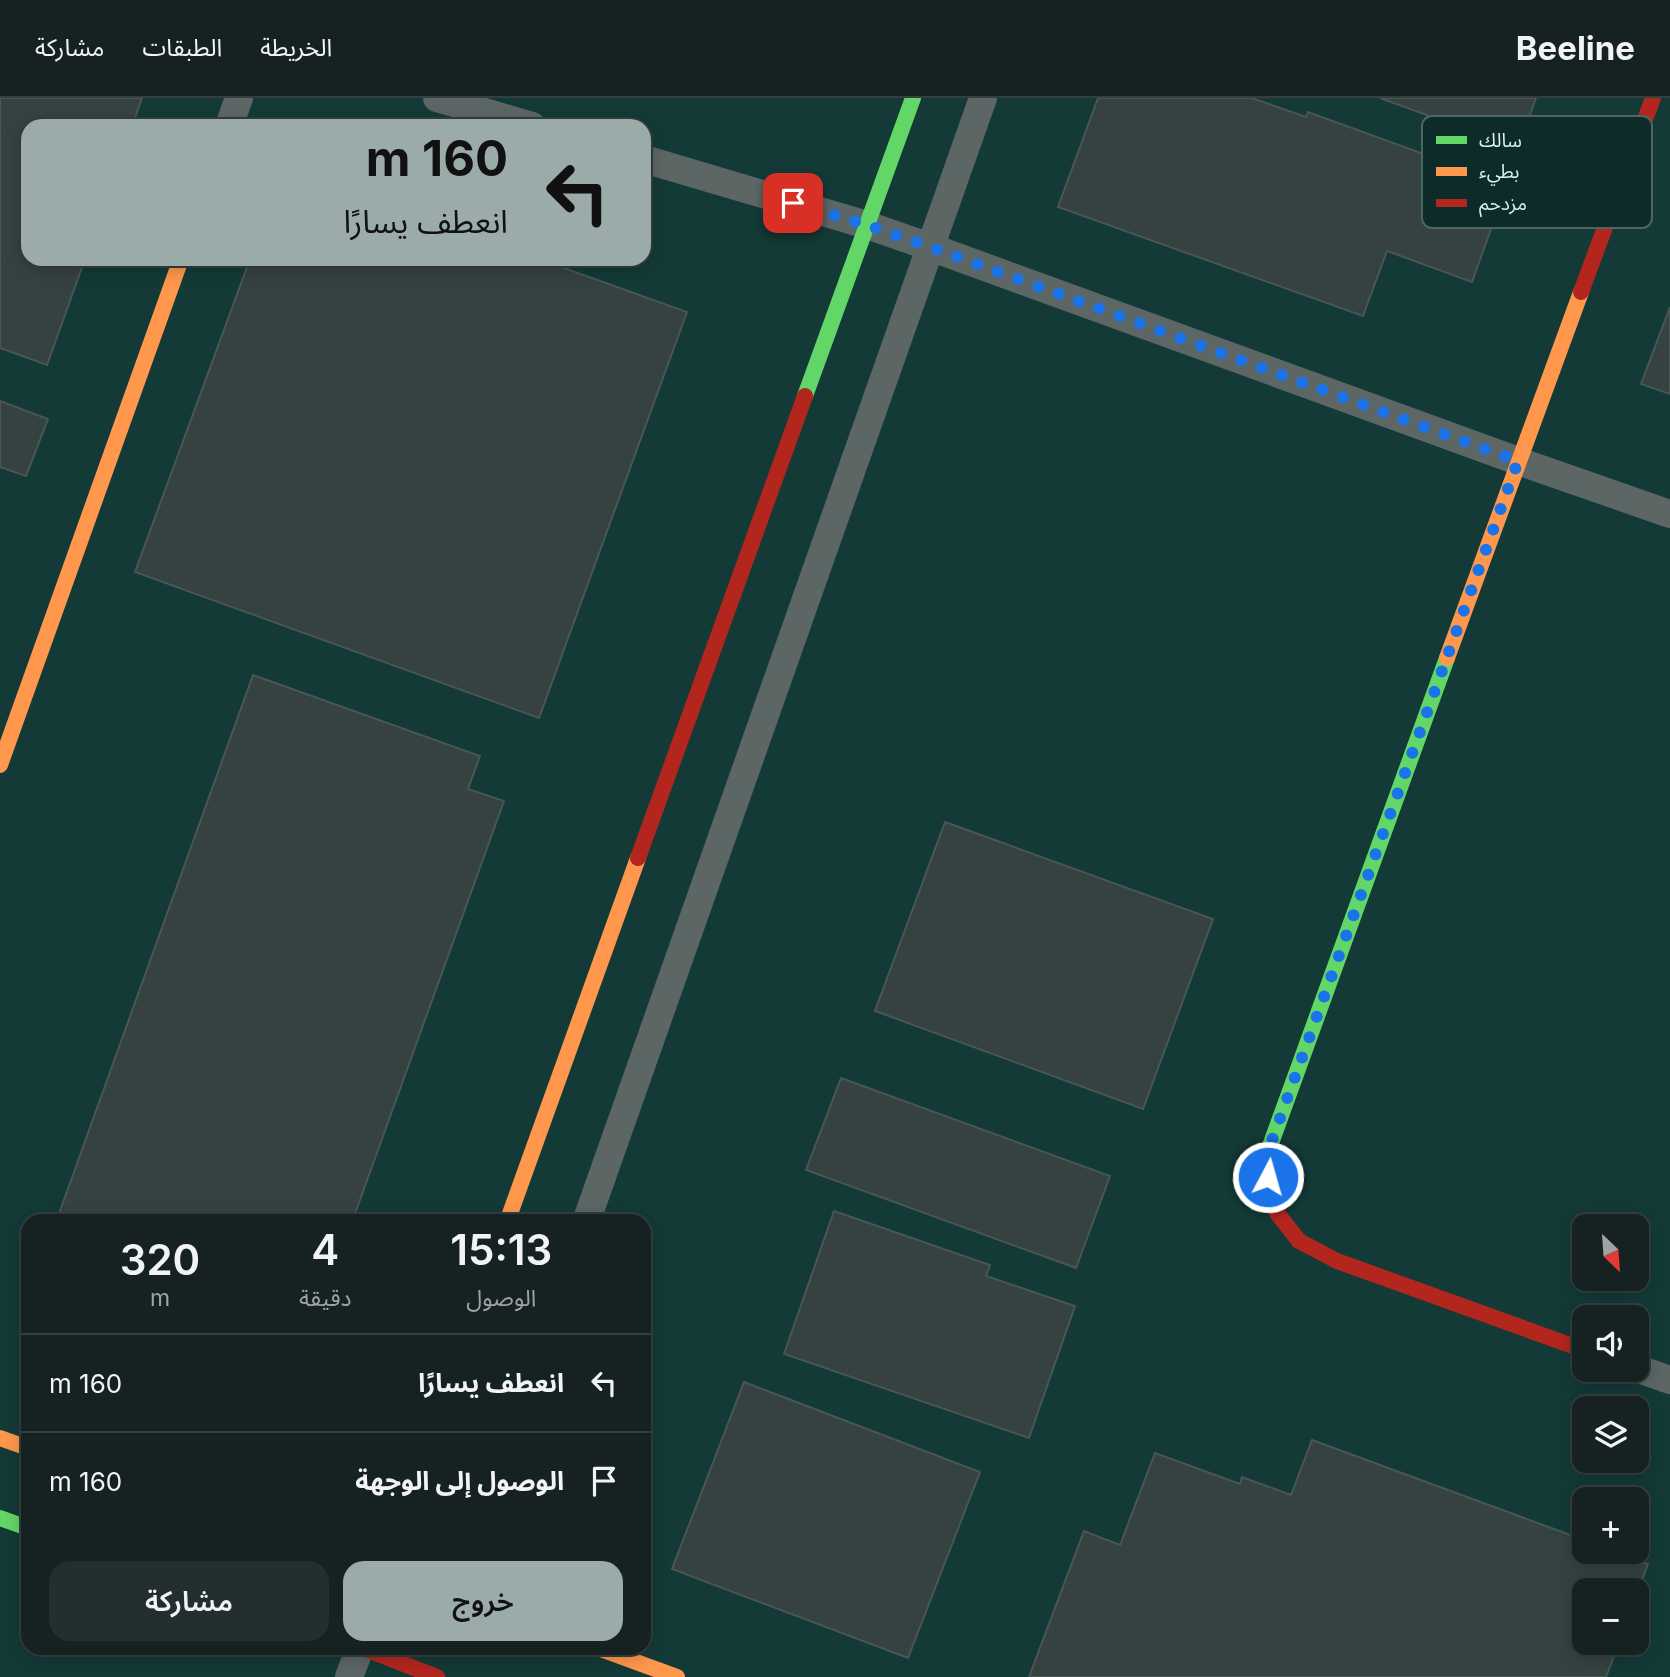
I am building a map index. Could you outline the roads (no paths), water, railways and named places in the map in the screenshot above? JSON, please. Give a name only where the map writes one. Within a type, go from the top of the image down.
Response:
[{"type":"street","points":[[232,119],[239,98]]},
{"type":"street","points":[[437,98],[508,119]]},
{"type":"street","points":[[510,1214],[913,98]]},
{"type":"street","points":[[589,1214],[983,98]]},
{"type":"street","points":[[1646,116],[1653,98]]},
{"type":"street","points":[[651,161],[867,225],[1670,514]]},
{"type":"street","points":[[1572,1345],[1338,1261],[1299,1241],[1278,1213],[1268,1177],[1270,1146],[1605,228]]},
{"type":"street","points":[[0,765],[178,266]]},
{"type":"street","points":[[1649,1373],[1670,1380]]},
{"type":"street","points":[[0,1438],[21,1446]]},
{"type":"street","points":[[0,1518],[21,1526]]},
{"type":"street","points":[[349,1677],[359,1655]]},
{"type":"street","points":[[379,1655],[427,1675]]},
{"type":"street","points":[[617,1655],[677,1677]]}]
